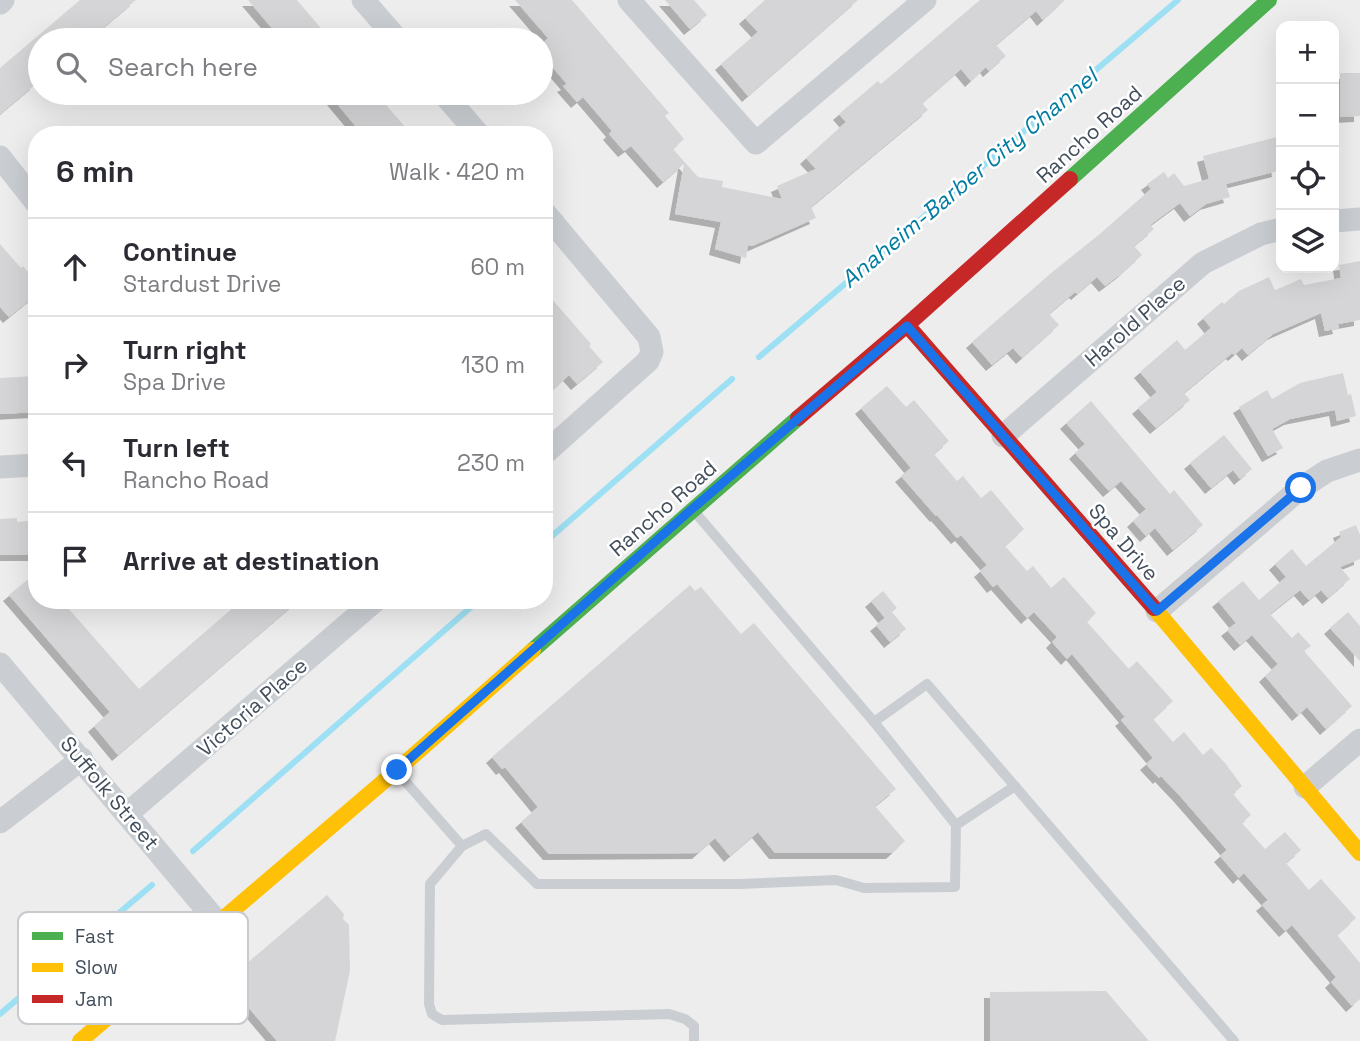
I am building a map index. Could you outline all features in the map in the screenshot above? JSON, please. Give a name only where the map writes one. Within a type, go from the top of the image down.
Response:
[{"type":"street","points":[[363,0],[388,28]]},
{"type":"street","points":[[629,0],[756,143],[925,0]]},
{"type":"street","name":"Rancho Road","points":[[231,912],[397,770],[692,509],[907,326],[1269,0]]},
{"type":"street","points":[[453,105],[471,126]]},
{"type":"street","points":[[0,157],[28,193]]},
{"type":"street","points":[[1339,220],[1360,219]]},
{"type":"street","points":[[553,223],[649,337],[652,352],[648,360],[553,446]]},
{"type":"street","name":"Harold Place","points":[[1003,436],[1203,263],[1261,234],[1276,230]]},
{"type":"street","name":"Spa Drive","points":[[907,326],[1157,611],[1360,853]]},
{"type":"street","points":[[1157,611],[1301,488],[1327,471],[1360,460]]},
{"type":"street","points":[[0,467],[28,465]]},
{"type":"street","name":"Victoria Place","points":[[127,814],[366,609]]},
{"type":"street","name":"Suffolk Street","points":[[0,664],[209,912]]},
{"type":"street","points":[[1305,787],[1360,740]]},
{"type":"street","points":[[0,822],[82,759]]},
{"type":"street","name":"Rancho Road","points":[[80,1041],[100,1024]]},
{"type":"lane","points":[[692,509],[874,722],[956,825],[955,887],[864,888],[836,880],[740,884],[537,884],[486,834],[462,846],[430,884],[429,1004],[432,1014],[442,1020],[669,1014],[685,1019],[694,1026],[694,1041]]},
{"type":"lane","points":[[874,722],[927,684],[1234,1041]]},
{"type":"lane","points":[[397,770],[462,846]]},
{"type":"lane","points":[[956,825],[1015,786]]},
{"type":"building","points":[[80,0],[136,0],[103,28],[47,28]]},
{"type":"building","points":[[248,0],[297,0],[321,28],[272,28]]},
{"type":"building","points":[[515,0],[572,0],[669,113],[665,116],[684,139],[673,149],[698,177],[723,181],[722,187],[782,199],[777,186],[816,169],[806,158],[846,122],[839,114],[878,81],[881,84],[980,0],[1065,0],[1043,20],[1036,11],[996,45],[1006,56],[989,71],[986,67],[971,81],[961,69],[922,103],[928,110],[811,207],[816,218],[752,246],[748,245],[746,258],[715,249],[721,222],[675,214],[684,164],[663,182],[631,146],[624,151],[609,134],[612,131],[583,97],[577,102],[563,86],[567,84],[553,68],[553,28],[539,28]]},
{"type":"building","points":[[665,0],[694,0],[707,15],[690,29]]},
{"type":"building","points":[[765,0],[858,0],[748,96],[721,64],[758,32],[745,18]]},
{"type":"building","points":[[28,44],[28,91],[0,114],[0,68]]},
{"type":"building","points":[[1340,73],[1360,73],[1360,116],[1340,117]]},
{"type":"building","points":[[338,105],[386,105],[404,126],[356,126]]},
{"type":"building","points":[[1276,137],[1276,172],[1226,184],[1230,197],[1206,204],[1190,216],[1180,203],[1150,225],[1154,229],[1134,246],[1142,255],[1122,273],[1105,286],[1097,277],[1077,294],[1075,292],[1049,314],[1059,325],[1022,358],[1013,348],[992,365],[972,342],[1151,189],[1147,184],[1164,172],[1168,178],[1174,173],[1184,186],[1209,179],[1203,156]]},
{"type":"building","points":[[0,244],[21,268],[23,266],[28,272],[28,301],[9,317],[0,307]]},
{"type":"building","points":[[1360,261],[1360,320],[1338,324],[1339,328],[1325,331],[1321,313],[1273,334],[1248,355],[1242,348],[1234,355],[1232,353],[1184,393],[1190,400],[1156,428],[1138,408],[1157,392],[1140,372],[1177,340],[1185,350],[1211,328],[1203,318],[1222,302],[1224,304],[1239,291],[1269,277],[1275,290],[1301,279],[1304,285],[1341,278],[1339,265]]},
{"type":"building","points":[[553,300],[603,362],[577,384],[569,375],[553,390]]},
{"type":"building","points":[[1343,373],[1356,416],[1337,421],[1335,410],[1290,419],[1272,429],[1283,448],[1268,456],[1239,407],[1267,390],[1272,399],[1300,383]]},
{"type":"building","points":[[28,376],[28,412],[0,414],[0,378]]},
{"type":"building","points":[[887,386],[906,407],[914,400],[949,441],[934,454],[957,481],[963,476],[981,498],[991,490],[1024,529],[1005,546],[1027,571],[1033,566],[1051,588],[1064,577],[1096,613],[1087,622],[1129,669],[1137,661],[1173,701],[1153,719],[1173,742],[1184,732],[1203,755],[1211,748],[1225,763],[1242,786],[1233,794],[1251,815],[1242,823],[1265,849],[1285,832],[1301,850],[1286,863],[1309,890],[1321,879],[1356,918],[1337,935],[1360,963],[1360,999],[1352,1006],[1331,982],[1336,977],[1292,925],[1285,931],[1262,905],[1268,900],[1244,873],[1239,878],[1220,856],[1227,850],[1180,796],[1146,764],[1153,758],[1121,720],[1125,717],[1072,654],[1067,659],[1052,642],[1057,637],[1034,612],[1027,618],[997,584],[993,587],[980,571],[987,565],[961,535],[957,538],[901,476],[911,468],[861,408]]},
{"type":"building","points":[[1091,401],[1170,494],[1174,490],[1203,525],[1173,550],[1155,528],[1146,536],[1133,521],[1146,509],[1121,481],[1109,491],[1075,453],[1085,444],[1066,423]]},
{"type":"building","points":[[1224,435],[1252,469],[1240,479],[1233,470],[1211,488],[1190,463]]},
{"type":"building","points":[[17,518],[17,522],[28,521],[28,555],[0,555],[0,519]]},
{"type":"building","points":[[1356,525],[1360,535],[1360,559],[1340,567],[1350,579],[1328,598],[1321,590],[1309,600],[1300,590],[1270,614],[1292,638],[1298,632],[1311,646],[1304,651],[1352,706],[1326,729],[1307,707],[1298,715],[1265,676],[1278,664],[1252,635],[1240,645],[1227,630],[1236,623],[1218,601],[1243,581],[1259,600],[1286,577],[1275,564],[1292,549],[1306,566],[1341,537],[1339,532]]},
{"type":"building","points":[[28,579],[28,609],[69,609],[139,689],[232,609],[288,609],[118,755],[94,726],[110,712],[9,595]]},
{"type":"building","points":[[690,585],[695,591],[701,587],[741,634],[754,623],[896,789],[875,806],[905,841],[892,853],[775,853],[758,832],[730,856],[715,838],[698,853],[549,854],[521,822],[538,807],[505,767],[502,769],[492,757]]},
{"type":"building","points":[[883,591],[897,608],[892,612],[906,629],[890,642],[876,625],[885,618],[871,601]]},
{"type":"building","points":[[1348,612],[1360,626],[1360,661],[1330,628]]},
{"type":"building","points":[[327,895],[344,914],[343,919],[349,925],[350,971],[335,1041],[277,1041],[248,1007],[248,962]]},
{"type":"building","points":[[1106,991],[1149,1041],[990,1041],[990,992]]},
{"type":"waterway","name":"Anaheim-Barber City Channel","points":[[759,357],[1178,0]]},
{"type":"waterway","name":"Anaheim-Barber City Channel","points":[[553,535],[732,379]]},
{"type":"waterway","name":"Anaheim-Barber City Channel","points":[[193,851],[469,609]]},
{"type":"waterway","name":"Anaheim-Barber City Channel","points":[[120,912],[152,885]]},
{"type":"waterway","name":"Anaheim-Barber City Channel","points":[[0,1014],[18,999]]},
{"type":"traffic: fast","points":[[1070,179],[1269,0]]},
{"type":"traffic: fast","points":[[533,650],[798,418]]},
{"type":"traffic: slow","points":[[1154,608],[1360,853]]},
{"type":"traffic: slow","points":[[231,912],[533,650]]},
{"type":"traffic: slow","points":[[80,1041],[100,1024]]},
{"type":"traffic: jam","points":[[798,418],[1070,179]]},
{"type":"traffic: jam","points":[[907,325],[1154,608]]},
{"type":"route","points":[[397,770],[692,509],[907,326],[1157,611],[1301,488]]}]
